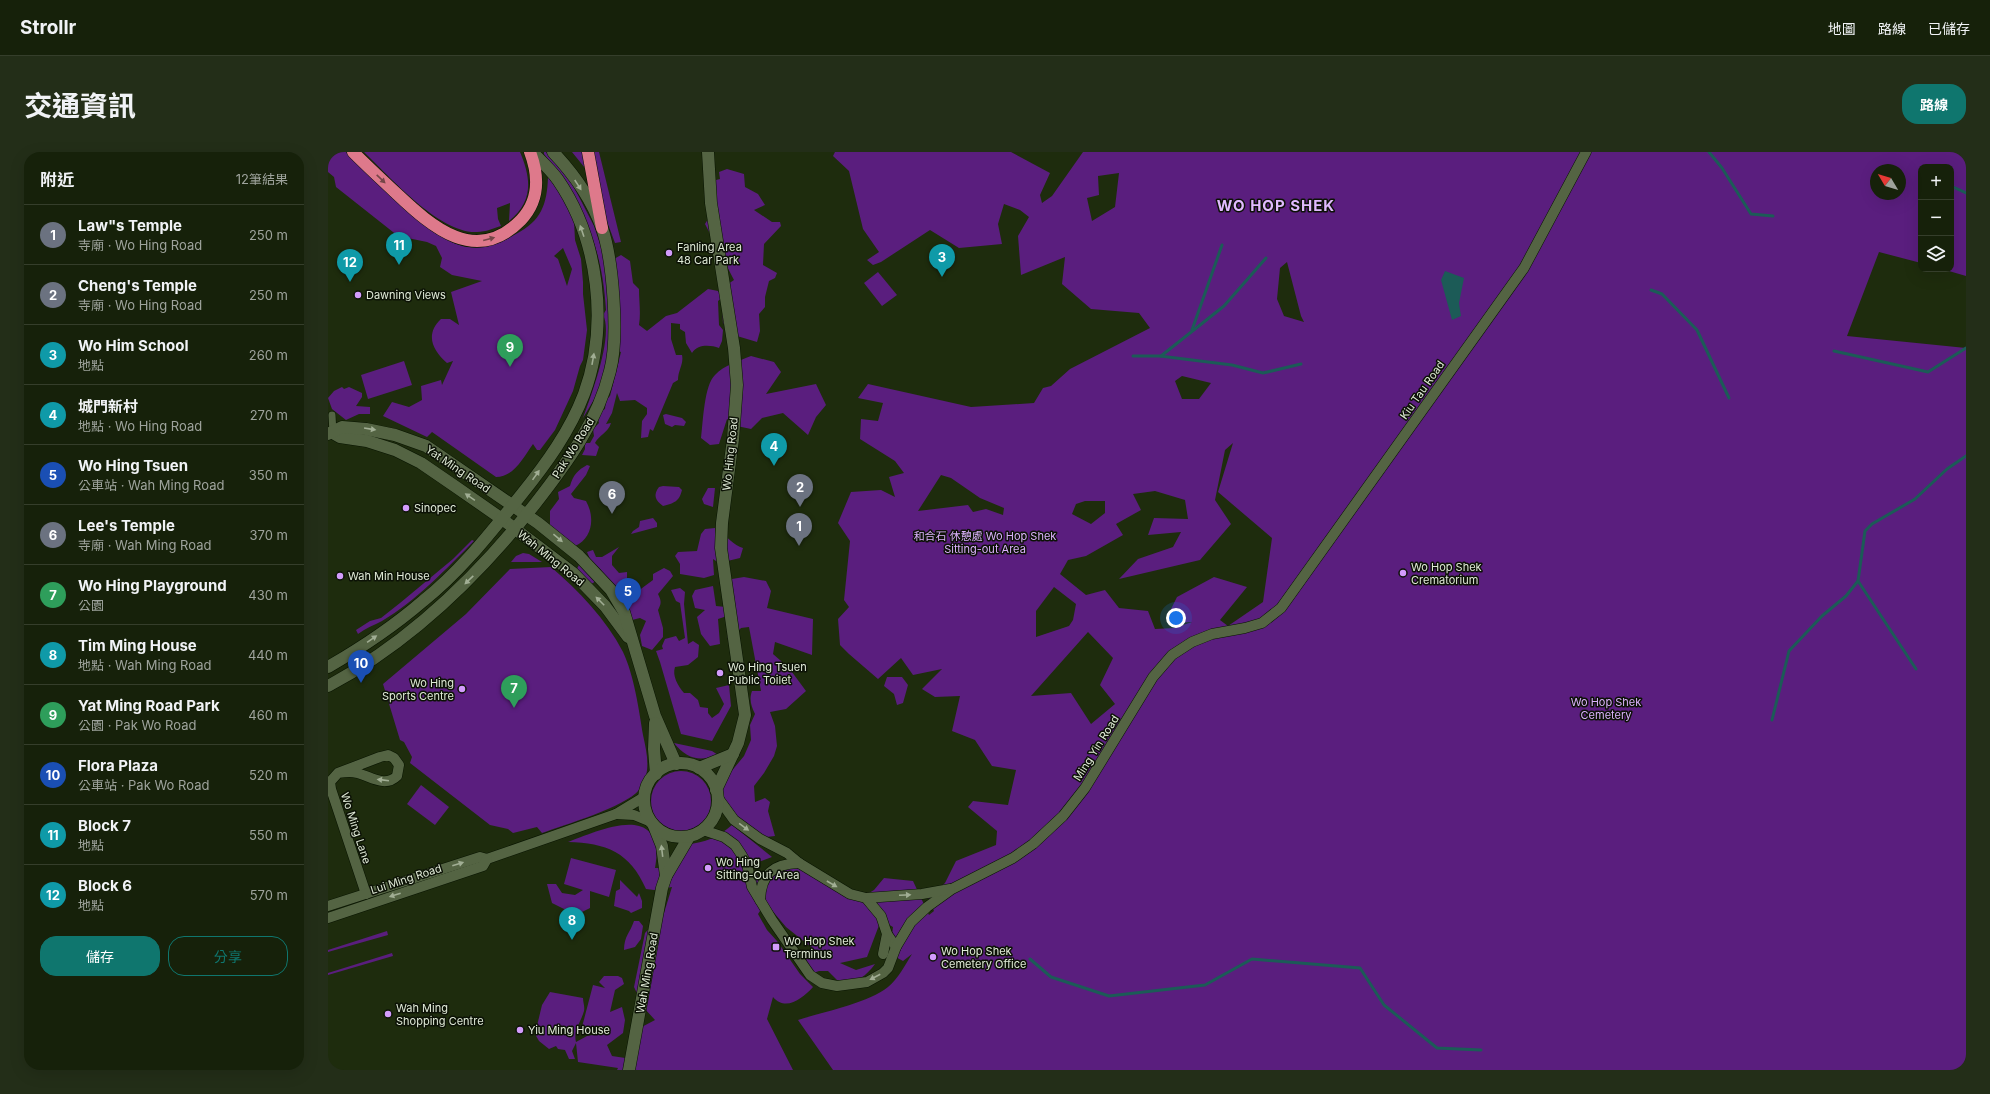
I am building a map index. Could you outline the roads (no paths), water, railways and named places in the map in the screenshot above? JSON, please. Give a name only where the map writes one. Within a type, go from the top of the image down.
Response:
[{"type":"highway","points":[[353,152],[432,226],[457,238],[479,241],[504,233],[519,222],[531,206],[536,193],[536,175],[531,152]]},
{"type":"highway","points":[[588,152],[602,228]]},
{"type":"main road","name":"Pak Wo Road","points":[[328,667],[379,634],[424,601],[474,552],[502,519],[550,456],[578,407],[589,378],[597,328],[596,294],[592,264],[578,217],[557,178],[531,152]]},
{"type":"main road","name":"Pak Wo Road","points":[[328,686],[354,672],[436,611],[496,552],[566,464],[594,416],[611,369],[614,331],[613,286],[602,228],[578,183],[553,152]]},
{"type":"main road","name":"Wo Hing Road","points":[[708,152],[711,203],[734,348],[737,385],[733,439],[722,523],[721,548],[745,707],[744,725],[717,794]]},
{"type":"main road","name":"Yat Ming Road","points":[[330,433],[342,427],[354,427],[382,431],[409,439],[441,456],[512,506]]},
{"type":"main road","name":"Yat Ming Road","points":[[330,433],[340,437],[358,439],[383,445],[408,456],[515,529]]},
{"type":"main road","name":"Wah Ming Road","points":[[512,506],[552,533],[579,556],[611,590],[624,612],[661,734],[676,764]]},
{"type":"main road","name":"Wah Ming Road","points":[[515,529],[573,573],[605,606],[633,642]]},
{"type":"main road","name":"Wah Ming Road","points":[[655,716],[654,749],[656,774]]},
{"type":"main road","points":[[699,768],[733,754]]},
{"type":"main road","points":[[676,764],[691,765],[699,768],[711,779],[717,794],[717,808],[703,830],[689,837],[674,837],[666,834],[653,824],[645,809],[644,796],[650,781],[665,767],[676,764]]},
{"type":"main road","name":"Wah Ming Road","points":[[653,824],[662,846],[666,876]]},
{"type":"main road","name":"Wah Ming Road","points":[[629,1070],[662,888],[666,876],[689,837]]},
{"type":"street","name":"Kiu Tau Road","points":[[1256,625],[1271,616],[1290,598],[1502,300],[1524,268],[1586,152]]},
{"type":"street","points":[[330,433],[332,415]]},
{"type":"street","name":"Ming Yin Road","points":[[703,830],[724,837],[735,845],[747,864],[752,887],[772,920],[810,975],[822,983],[837,986],[852,985],[872,980],[888,968],[896,946],[911,922],[927,907],[952,889],[1018,854],[1033,844],[1063,816],[1086,788],[1153,677],[1172,655],[1192,642],[1212,634],[1256,625]]},
{"type":"street","points":[[384,755],[394,758],[399,765],[397,776],[389,782],[381,781],[357,773],[338,773],[384,755]]},
{"type":"street","name":"Wo Ming Lane","points":[[338,773],[333,778],[330,785],[366,894]]},
{"type":"street","name":"Ming Yin Road","points":[[717,794],[734,820],[760,838],[788,853],[799,863],[850,894],[866,898],[922,894],[952,889]]},
{"type":"street","name":"Lui Ming Road","points":[[328,906],[480,857],[487,859],[616,814],[644,796]]},
{"type":"street","name":"Lui Ming Road","points":[[616,814],[634,814],[653,824]]},
{"type":"street","name":"Lui Ming Road","points":[[328,918],[483,866],[487,859]]},
{"type":"street","points":[[760,900],[761,887],[769,872],[785,864],[799,863]]},
{"type":"street","points":[[866,898],[881,916],[887,934],[896,946]]},
{"type":"street","points":[[883,954],[887,934]]},
{"type":"water","points":[[1445,271],[1464,278],[1459,303],[1461,316],[1452,320],[1441,280]]},
{"type":"waterway","points":[[1709,152],[1722,168],[1751,214],[1773,216]]},
{"type":"waterway","points":[[1954,187],[1966,193]]},
{"type":"waterway","points":[[1192,330],[1222,245]]},
{"type":"waterway","points":[[1161,356],[1224,306],[1266,258]]},
{"type":"waterway","points":[[1651,290],[1662,294],[1697,330],[1729,398]]},
{"type":"waterway","points":[[1834,351],[1928,372],[1966,348]]},
{"type":"waterway","points":[[1133,356],[1160,356],[1232,365],[1263,373],[1301,364]]},
{"type":"waterway","points":[[1772,720],[1789,651],[1822,616],[1846,596],[1858,581],[1865,531],[1872,524],[1915,499],[1947,469],[1966,456]]},
{"type":"waterway","points":[[1858,581],[1916,669]]},
{"type":"waterway","points":[[1030,959],[1051,977],[1109,996],[1205,985],[1252,959],[1360,968],[1384,1005],[1437,1048],[1481,1050]]},
{"type":"place","name":"Fanling Area 48 Car Park","points":[[669,253]]},
{"type":"place","name":"Block 7","points":[[399,265]]},
{"type":"place","name":"Wo Him School","points":[[942,277]]},
{"type":"place","name":"Block 6","points":[[350,282]]},
{"type":"place","name":"Dawning Views","points":[[358,295]]},
{"type":"place","name":"Yat Ming Road Park","points":[[510,367]]},
{"type":"place","name":"城門新村","points":[[774,466]]},
{"type":"place","name":"Cheng's Temple","points":[[800,507]]},
{"type":"place","name":"Sinopec","points":[[406,508]]},
{"type":"place","name":"Lee's Temple","points":[[612,514]]},
{"type":"place","name":"Law\"s Temple","points":[[799,546]]},
{"type":"place","name":"Wo Hop Shek Crematorium","points":[[1403,573]]},
{"type":"place","name":"Wah Min House","points":[[340,576]]},
{"type":"place","name":"Wo Hing Tsuen","points":[[628,611]]},
{"type":"place","name":"Wo Hing Tsuen Public Toilet","points":[[720,673]]},
{"type":"place","name":"Flora Plaza","points":[[361,683]]},
{"type":"place","name":"Wo Hing Sports Centre","points":[[462,689]]},
{"type":"place","name":"Wo Hing Playground","points":[[514,708]]},
{"type":"place","name":"Wo Hing Sitting-Out Area","points":[[708,868]]},
{"type":"place","name":"Tim Ming House","points":[[572,940]]},
{"type":"place","name":"Wo Hop Shek Terminus","points":[[776,947]]},
{"type":"place","name":"Wo Hop Shek Cemetery Office","points":[[933,957]]},
{"type":"place","name":"Wah Ming Shopping Centre","points":[[388,1014]]},
{"type":"place","name":"Yiu Ming House","points":[[520,1030]]},
{"type":"district","name":"WO HOP SHEK","points":[[1276,206]]},
{"type":"park label","name":"和合石 休憩處 Wo Hop Shek Sitting-out Area","points":[[985,542]]},
{"type":"park label","name":"Wo Hop Shek Cemetery","points":[[1606,708]]}]
